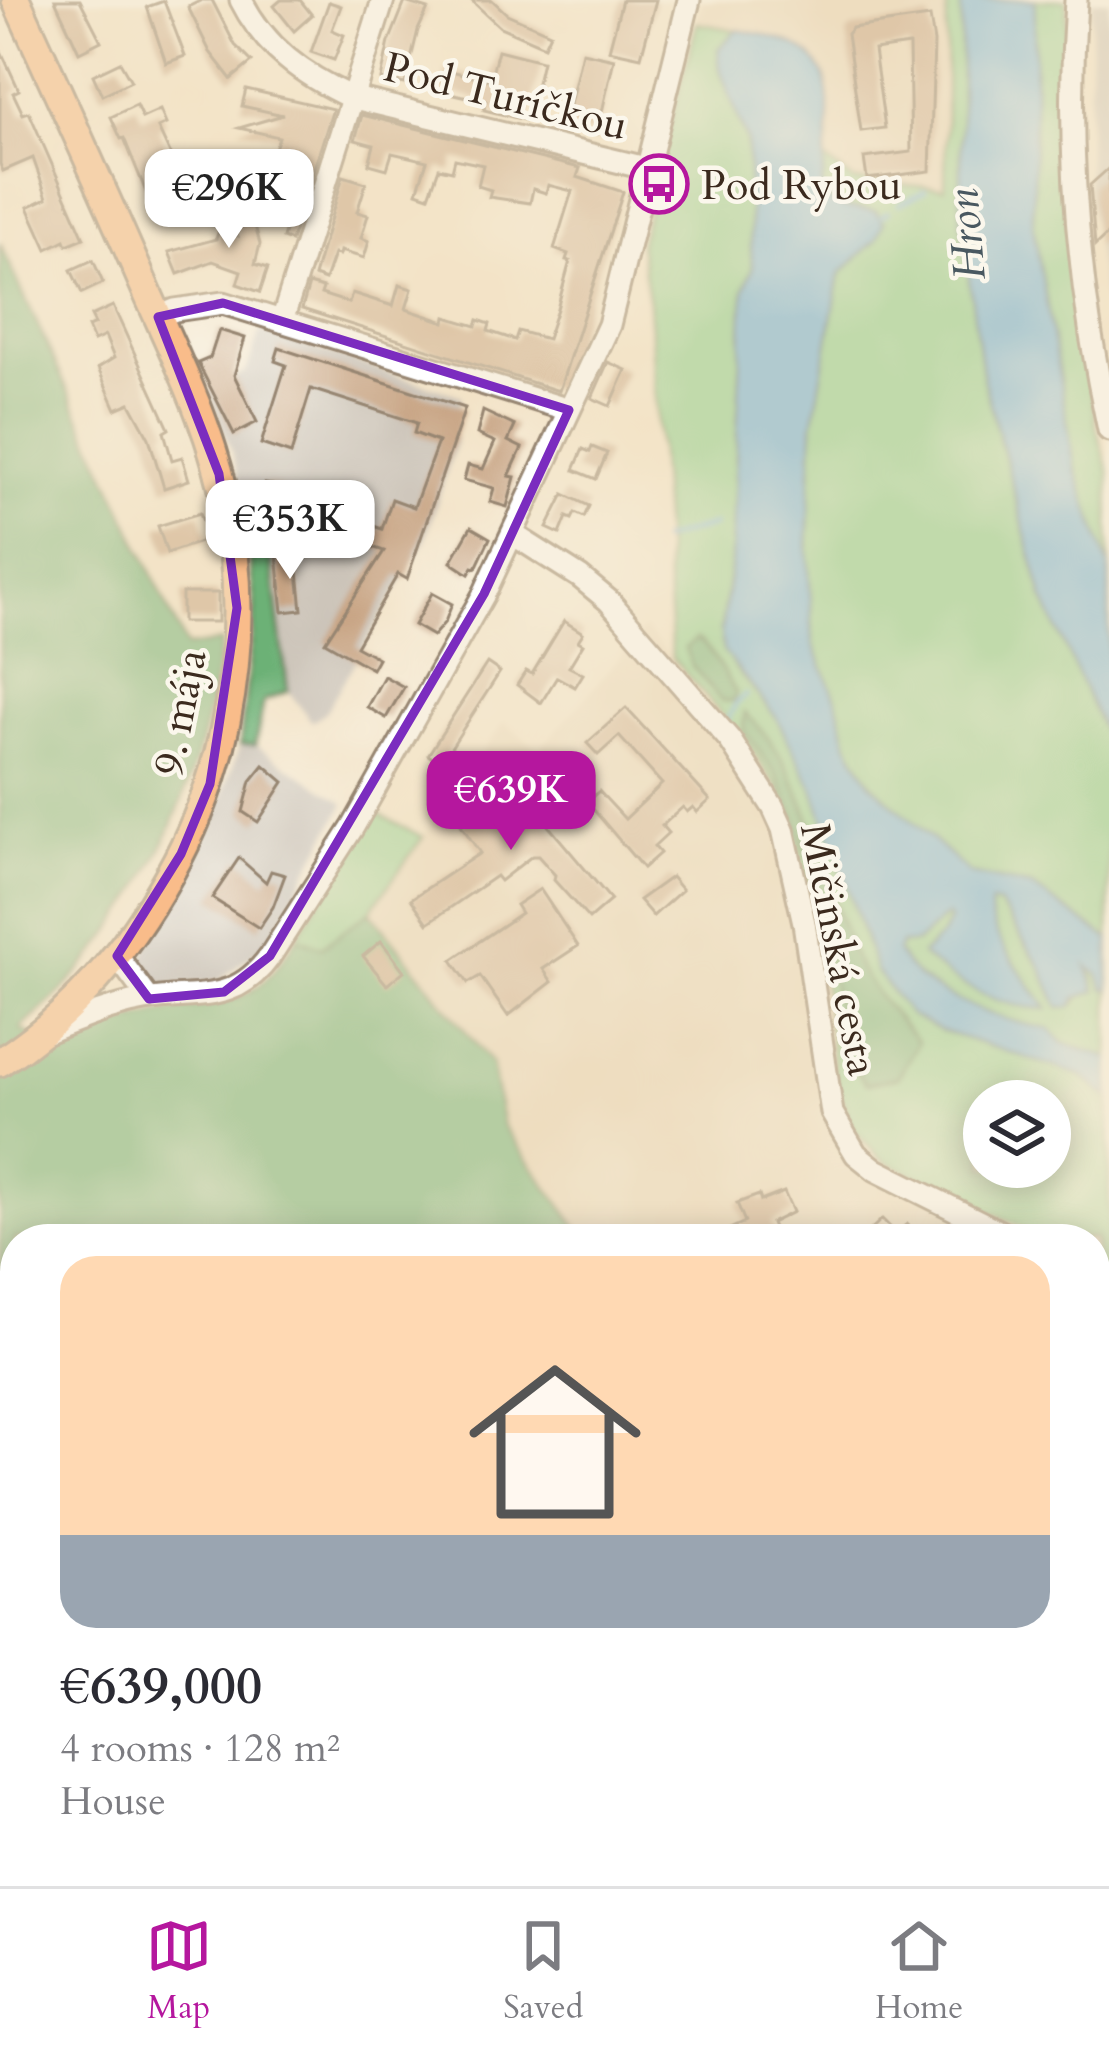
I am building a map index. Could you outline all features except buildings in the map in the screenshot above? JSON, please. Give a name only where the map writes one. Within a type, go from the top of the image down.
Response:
[{"type":"main road","name":"9. mája","points":[[0,1062],[81,999],[143,922],[181,854],[210,784],[223,739],[236,648],[234,558],[220,474],[158,317],[16,0]]},
{"type":"street","name":"Pod Turíčkou","points":[[241,0],[254,26],[283,56],[311,79],[350,97],[650,170]]},
{"type":"street","points":[[282,321],[383,0]]},
{"type":"street","points":[[41,1034],[149,999],[224,992],[258,973],[363,809],[514,535],[609,325],[689,0]]},
{"type":"street","points":[[1076,0],[1074,150],[1081,271],[1109,430]]},
{"type":"street","points":[[158,317],[224,303],[569,410]]},
{"type":"street","name":"Mičinská cesta","points":[[514,535],[609,601],[730,740],[773,806],[800,903],[827,1089],[841,1135],[876,1169],[984,1224]]},
{"type":"street","points":[[117,956],[149,999]]},
{"type":"highlighted area","points":[[223,303],[569,410],[484,594],[270,956],[224,992],[149,999],[117,956],[181,854],[210,784],[237,608],[219,474],[158,317]]},
{"type":"shaded area","points":[[703,0],[947,0],[946,188],[854,181],[825,160],[829,88],[777,35],[697,23]]},
{"type":"shaded area","points":[[1092,0],[1109,0],[1109,338],[1087,188]]},
{"type":"shaded area","points":[[260,331],[461,396],[455,446],[425,542],[326,711],[312,722],[288,691],[270,550],[250,525],[232,452],[208,391],[246,372]]},
{"type":"shaded area","points":[[644,628],[743,739],[776,786],[793,824],[828,1014],[864,1144],[902,1171],[1016,1224],[575,1224],[503,1126],[491,1063],[370,911],[504,722],[539,751]]},
{"type":"shaded area","points":[[240,745],[255,745],[345,803],[268,943],[218,981],[164,986],[152,982],[143,975],[147,947],[212,826]]},
{"type":"green space","points":[[947,0],[962,0],[961,222],[983,378],[1043,597],[1109,745],[1109,939],[1032,887],[970,874],[871,783],[848,744],[837,701],[813,643],[808,550],[813,425],[840,274],[877,239],[876,211],[843,207],[827,198],[822,185],[825,160],[854,181],[945,188]]},
{"type":"green space","points":[[1035,0],[1067,0],[1067,220],[1096,425],[1109,471],[1109,567],[1075,467],[1033,225]]},
{"type":"green space","points":[[697,23],[737,30],[718,49],[720,69],[747,142],[752,270],[744,290],[731,563],[721,631],[736,669],[776,717],[815,791],[839,855],[939,1030],[1081,1075],[1109,1098],[1109,1224],[1016,1224],[881,1159],[851,1126],[834,1075],[820,954],[793,824],[776,786],[743,739],[672,658],[649,303],[639,244]]},
{"type":"green space","points":[[0,243],[186,647],[221,642],[202,739],[170,830],[149,872],[95,953],[21,1029],[53,1048],[138,1018],[235,998],[265,980],[297,937],[322,947],[370,911],[491,1063],[503,1126],[575,1224],[0,1224]]},
{"type":"green space","points":[[243,498],[250,525],[262,527],[270,550],[288,691],[264,701],[255,745],[240,745],[255,609]]},
{"type":"green space","points":[[697,639],[736,692],[734,701],[721,701],[692,666],[685,648]]},
{"type":"green space","points":[[745,713],[767,736],[799,792],[855,959],[918,1042],[898,1077],[867,1084],[843,1055],[820,900],[796,820],[776,774],[743,730]]},
{"type":"green space","points":[[373,811],[423,837],[370,911],[321,947],[297,937]]},
{"type":"green space","points":[[990,903],[999,905],[1041,967],[1059,1007],[1071,1007],[1094,982],[1087,965],[1099,975],[1109,989],[1109,1058],[1062,1043],[1050,1029],[964,1004],[923,980],[897,951],[901,944],[916,942],[946,916],[949,920],[943,934],[922,954],[1046,1007],[994,929]]},
{"type":"water","name":"Hron","points":[[961,0],[1035,0],[1033,225],[1075,467],[1109,567],[1109,745],[1043,597],[983,378],[961,222]]},
{"type":"water","name":"Pod Rybou","points":[[737,30],[799,47],[815,61],[829,99],[822,185],[827,198],[843,207],[876,211],[884,222],[877,239],[840,274],[813,425],[808,550],[813,643],[837,701],[848,744],[871,783],[970,874],[1032,887],[1109,939],[1109,989],[1104,989],[1099,975],[1087,966],[1096,991],[1076,998],[1071,1007],[1059,1007],[1041,967],[1000,905],[991,903],[990,915],[1001,942],[1047,1009],[980,993],[921,955],[943,934],[949,920],[946,916],[916,943],[901,944],[897,951],[908,966],[943,993],[988,1013],[1050,1029],[1063,1043],[1109,1058],[1109,1098],[1081,1075],[939,1030],[909,1014],[876,971],[815,791],[776,717],[723,651],[744,290],[752,270],[747,142],[720,69],[718,49]]},
{"type":"waterway","name":"Hron","points":[[899,204],[925,191]]},
{"type":"waterway","points":[[881,216],[888,212]]},
{"type":"waterway","points":[[661,541],[714,525]]},
{"type":"waterway","points":[[726,722],[746,695]]},
{"type":"place","name":"Pod Rybou","points":[[659,184]]}]
